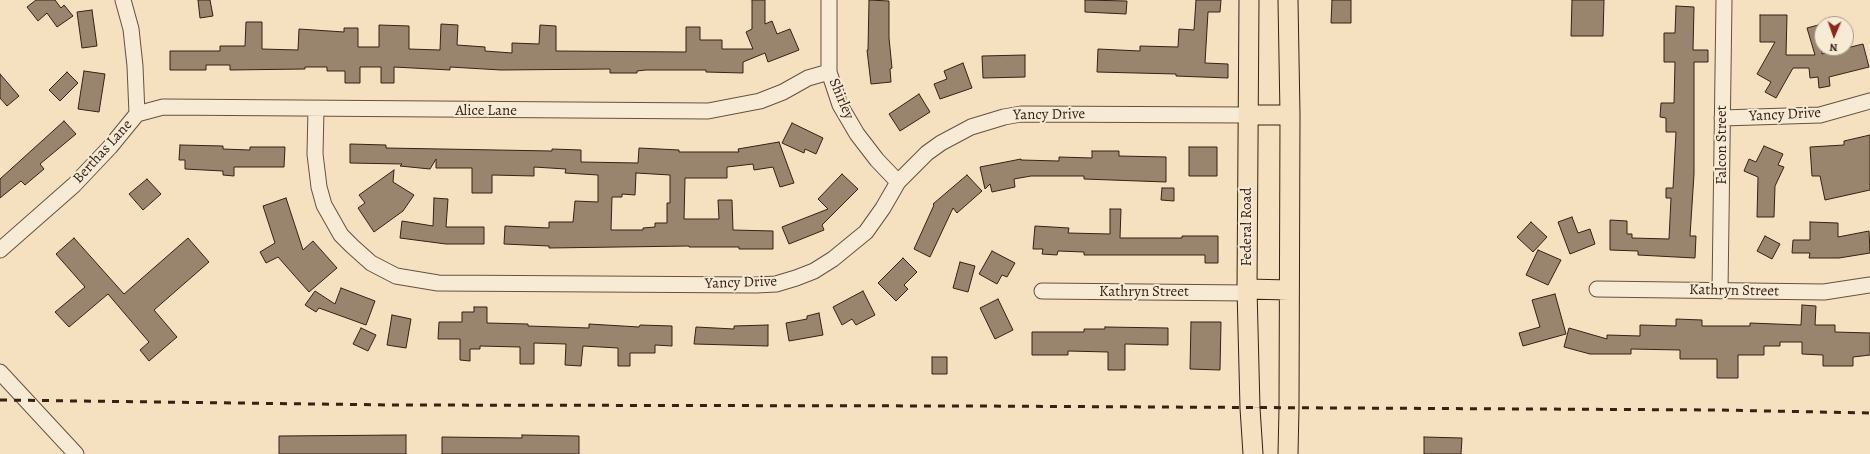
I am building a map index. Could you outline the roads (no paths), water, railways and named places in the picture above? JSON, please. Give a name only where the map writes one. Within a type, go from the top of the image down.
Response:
[{"type":"main road","name":"Federal Road","points":[[1249,0],[1247,291],[1250,408],[1253,454]]},
{"type":"main road","points":[[1288,0],[1290,115],[1288,454]]},
{"type":"main road","points":[[1248,115],[1290,115]]},
{"type":"main road","points":[[1247,291],[1289,290]]},
{"type":"street","name":"Berthas Lane","points":[[0,250],[74,185],[110,146],[136,114],[135,66],[131,29],[123,0]]},
{"type":"street","name":"Shirley","points":[[829,0],[829,72],[840,104],[857,134],[877,160],[898,182]]},
{"type":"street","name":"Falcon Street","points":[[1720,290],[1724,0]]},
{"type":"street","name":"Alice Lane","points":[[136,114],[163,107],[708,111],[760,101],[783,92],[808,78],[829,72]]},
{"type":"street","name":"Yancy Drive","points":[[1722,118],[1820,115],[1870,101]]},
{"type":"street","name":"Yancy Drive","points":[[316,109],[315,154],[318,186],[324,205],[341,235],[371,263],[396,276],[438,283],[748,285],[776,284],[796,278],[814,271],[833,259],[866,232],[883,208],[898,182],[927,153],[941,143],[971,127],[1004,117],[1021,114],[1248,115]]},
{"type":"street","name":"Kathryn Street","points":[[1597,289],[1824,292],[1870,285]]},
{"type":"street","name":"Kathryn Street","points":[[1042,291],[1247,291]]},
{"type":"street","points":[[0,372],[76,454]]},
{"type":"railway","points":[[0,400],[394,405],[1718,410],[1870,413]]}]
